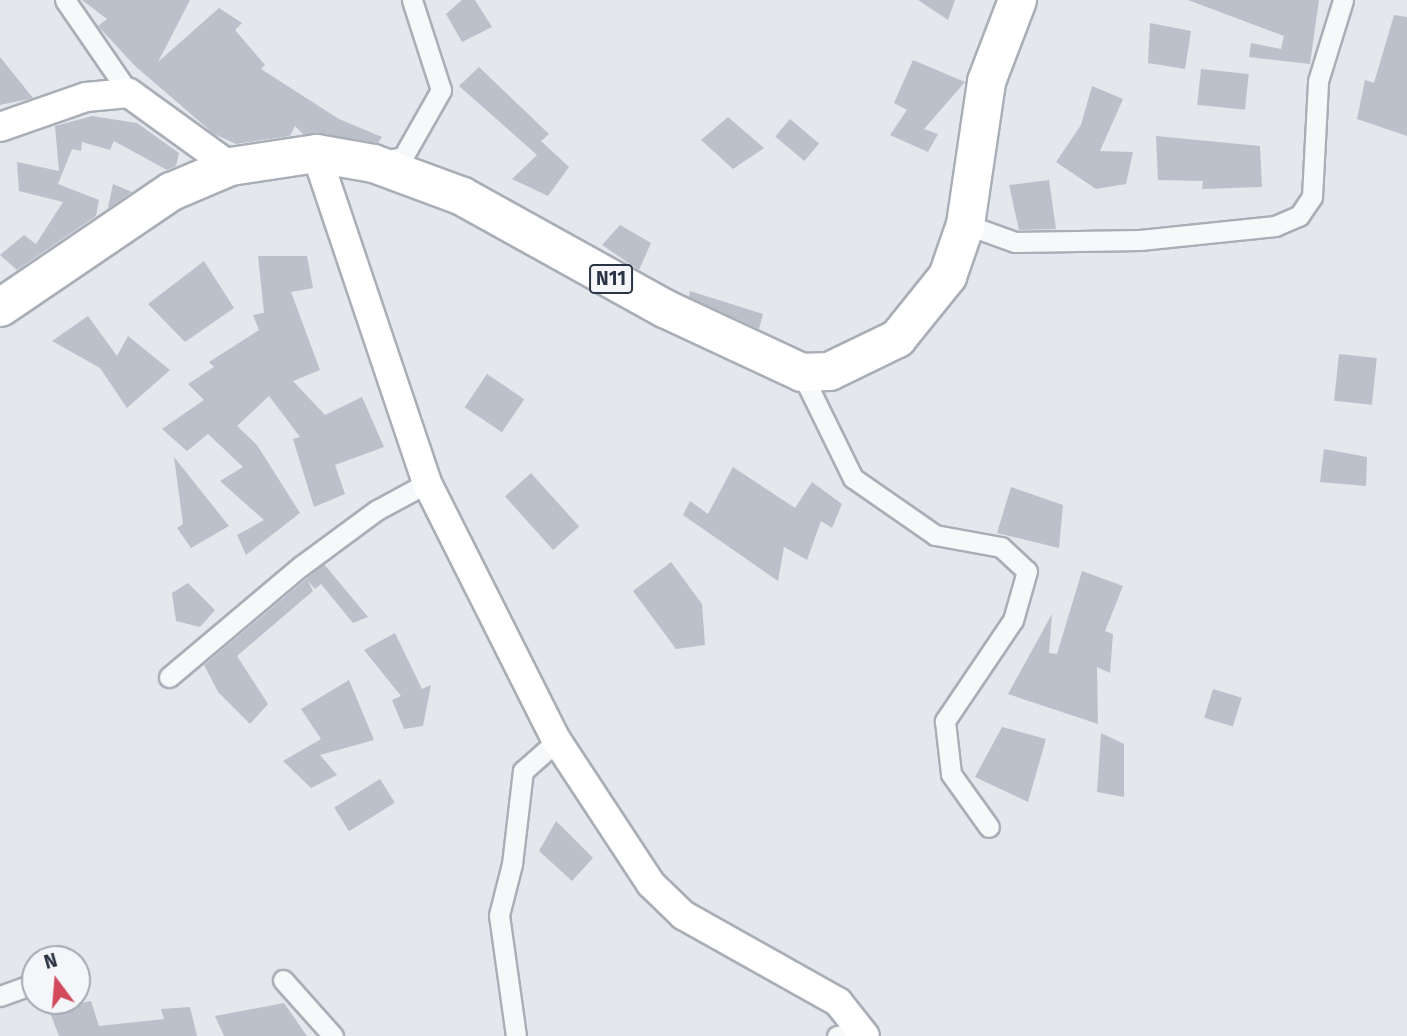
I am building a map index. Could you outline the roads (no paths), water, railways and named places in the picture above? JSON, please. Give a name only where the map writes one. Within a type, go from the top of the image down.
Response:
[{"type":"highway","points":[[801,372],[829,371],[897,338],[947,276],[965,224],[986,81],[1017,0]]},
{"type":"highway","name":"N11","points":[[0,307],[171,191],[230,166],[316,153],[373,163],[462,196],[664,308],[801,372]]},
{"type":"street","points":[[65,0],[129,93],[230,166]]},
{"type":"street","points":[[373,163],[403,157],[440,90],[412,0]]},
{"type":"street","points":[[965,224],[1015,242],[1140,240],[1275,226],[1299,216],[1312,197],[1318,81],[1343,0]]},
{"type":"street","points":[[0,127],[86,97],[129,93]]},
{"type":"street","points":[[316,153],[427,483],[557,741],[651,884],[682,915],[838,1002],[855,1034]]},
{"type":"street","points":[[801,372],[853,478],[935,534],[1001,547],[1027,571],[1013,620],[945,721],[951,774],[989,827]]},
{"type":"street","points":[[169,677],[301,566],[377,510],[427,483]]},
{"type":"street","points":[[516,1036],[499,915],[512,864],[523,771],[557,741]]},
{"type":"street","points":[[283,980],[333,1036]]},
{"type":"street","points":[[0,996],[21,988]]}]
